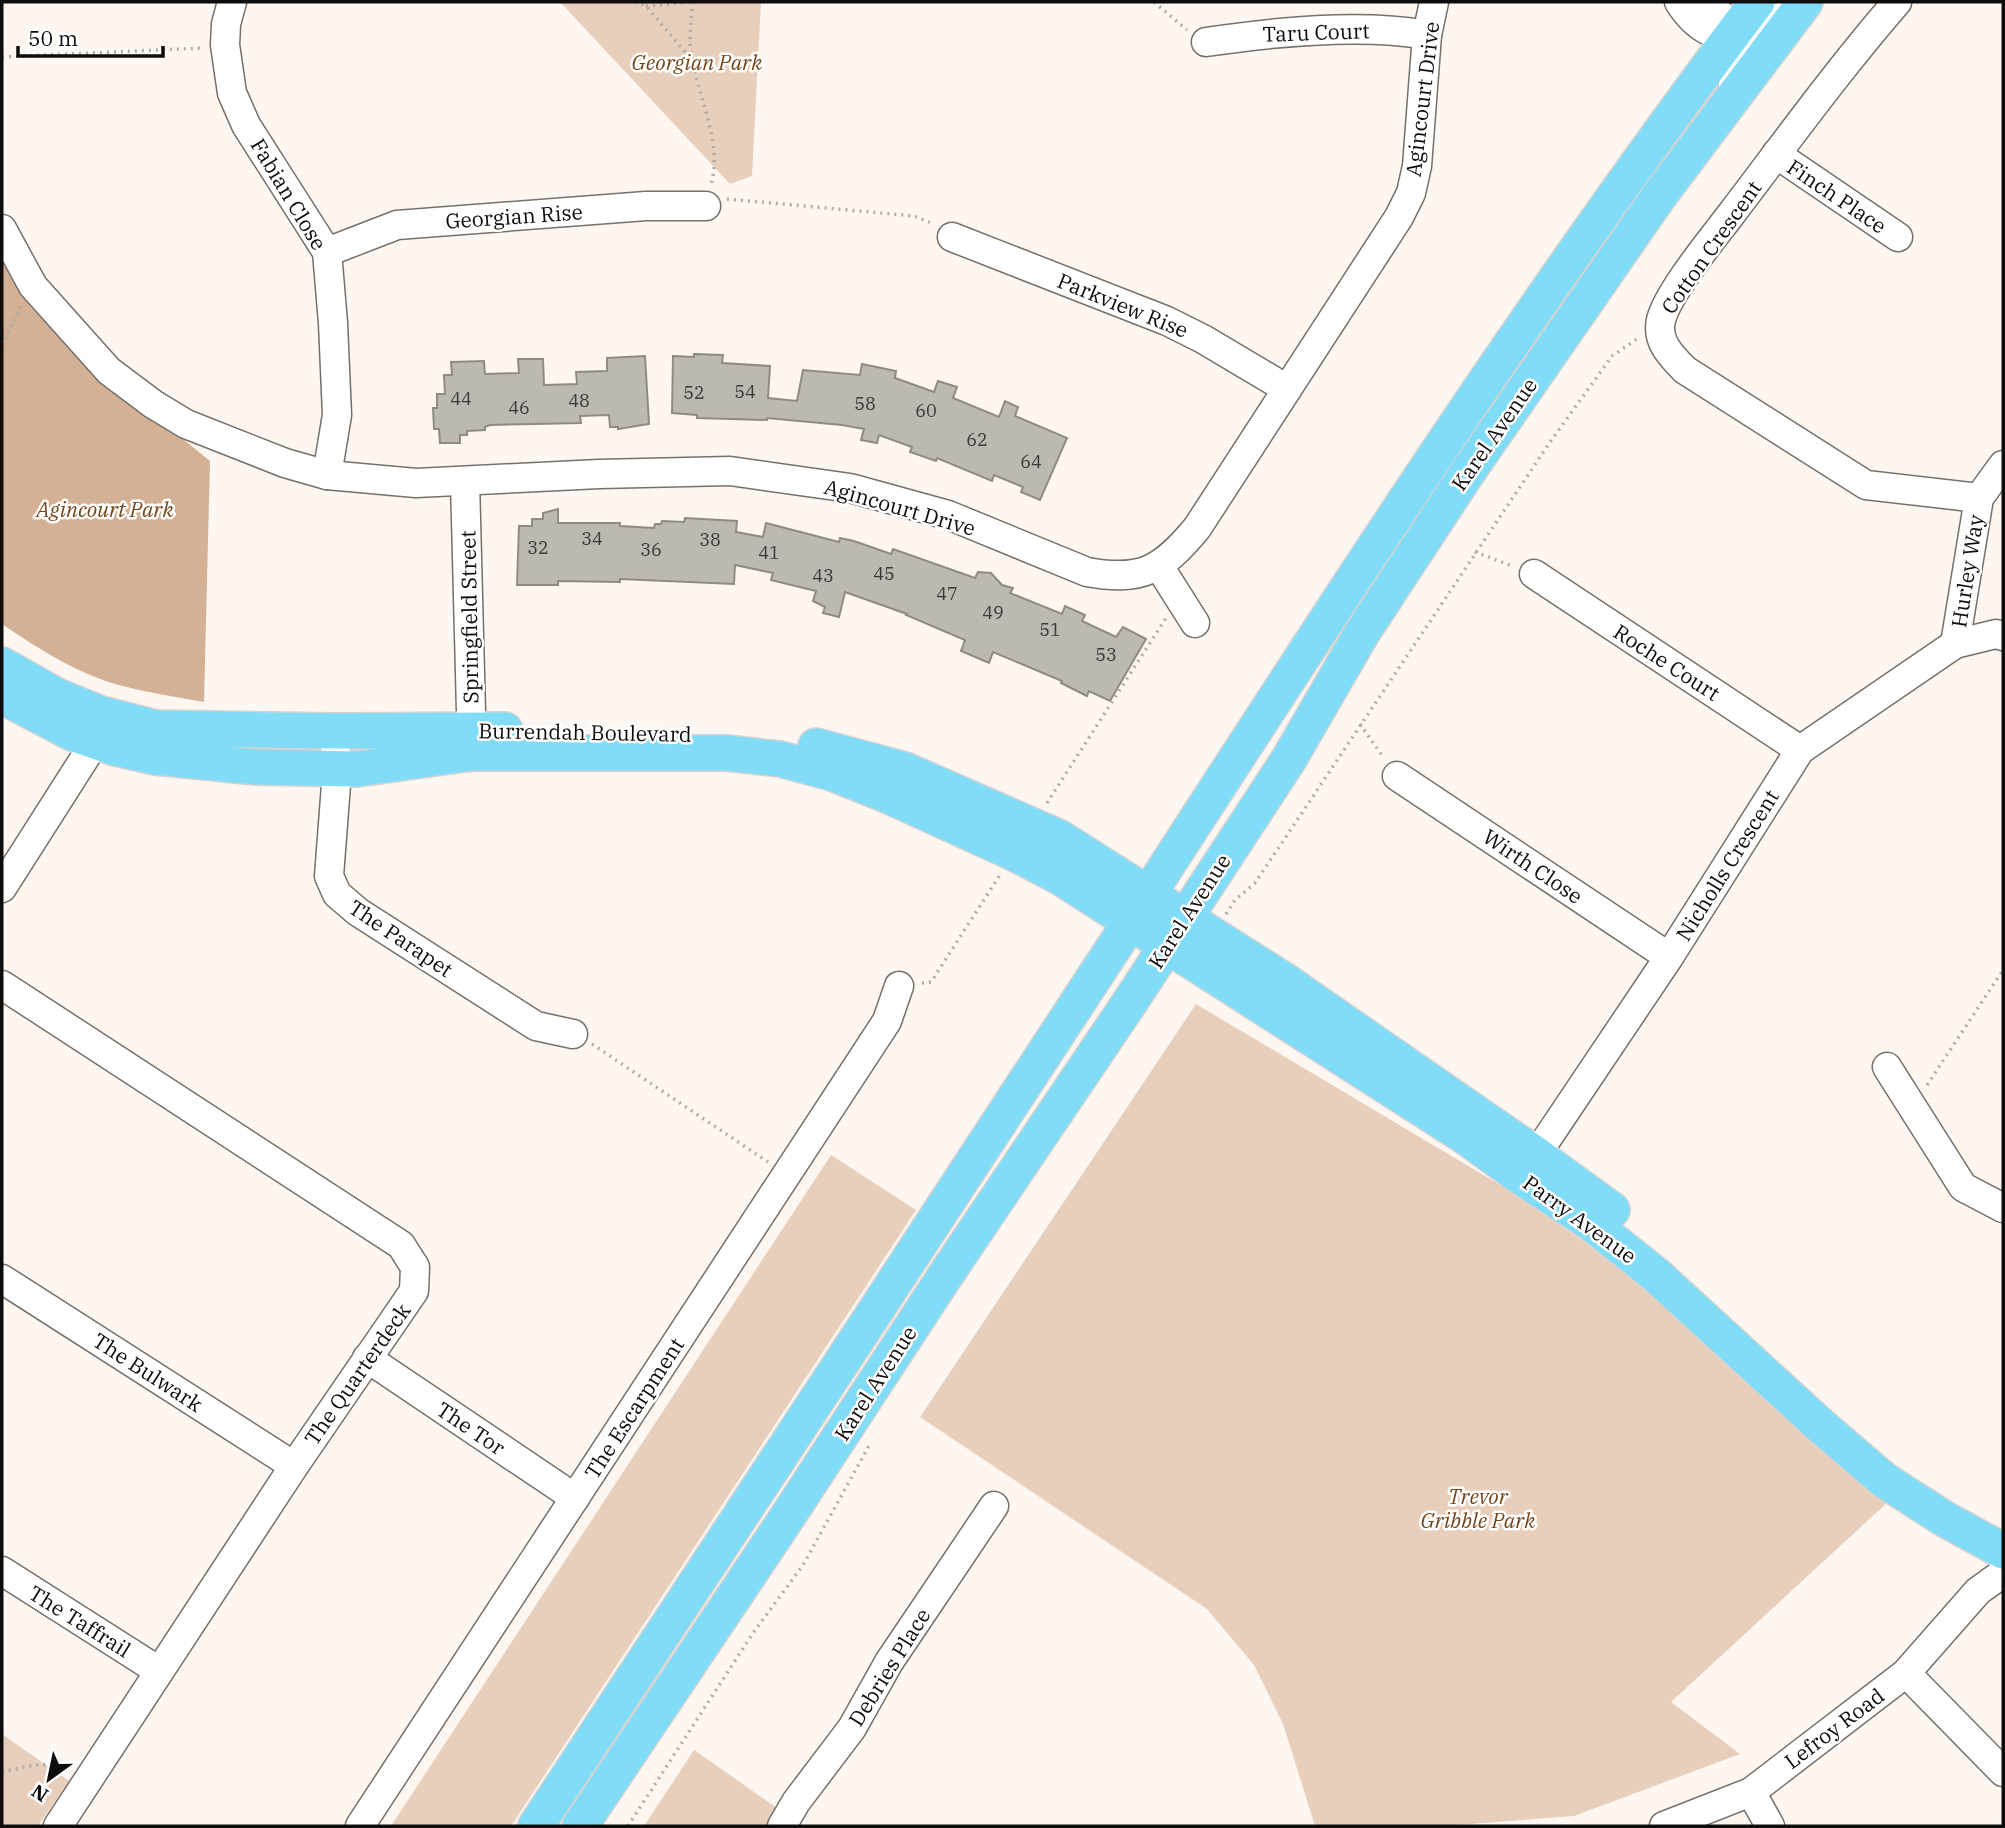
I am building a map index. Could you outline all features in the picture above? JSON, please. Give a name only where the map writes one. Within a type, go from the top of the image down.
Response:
[{"type":"main road","name":"Karel Avenue","points":[[536,1826],[1454,426],[1542,296],[1757,2]]},
{"type":"main road","name":"Karel Avenue","points":[[580,1826],[1289,759],[1362,633],[1467,472],[1659,195],[1805,2]]},
{"type":"main road","name":"Burrendah Boulevard","points":[[2,665],[57,696],[98,728],[163,757],[256,767],[356,769],[472,741]]},
{"type":"main road","name":"Burrendah Boulevard","points":[[2,696],[48,722],[98,728],[335,731],[472,741],[674,732],[756,736],[818,747],[905,770],[1060,838],[1139,907]]},
{"type":"main road","name":"Parry Avenue","points":[[1139,907],[1176,930],[1294,987],[1528,1166],[1613,1212],[1657,1248],[1777,1359],[1884,1452],[1947,1494],[2000,1543]]},
{"type":"street","name":"Fabian Close","points":[[232,2],[226,24],[225,46],[232,93],[246,125],[327,251],[337,415],[327,475]]},
{"type":"street","name":"Agincourt Drive","points":[[2,229],[33,286],[109,371],[153,404],[186,424],[285,463],[327,475],[416,483],[730,471],[850,488],[948,515],[1087,572],[1108,576],[1135,574],[1159,566],[1175,554],[1196,528],[1399,217],[1411,192],[1417,166],[1427,35],[1434,2]]},
{"type":"street","points":[[1679,2],[1687,14],[1709,33],[1731,37],[1762,30],[1796,2]]},
{"type":"street","points":[[1699,2],[1723,17],[1731,37],[1734,77],[1732,99]]},
{"type":"street","name":"Cotton Crescent","points":[[1897,2],[1851,55],[1671,298],[1661,318],[1660,334],[1670,355],[1685,370],[1866,485],[1979,498]]},
{"type":"street","name":"Taru Court","points":[[1206,42],[1263,33],[1389,29],[1427,35]]},
{"type":"street","name":"Finch Place","points":[[1776,154],[1898,237]]},
{"type":"street","name":"Georgian Rise","points":[[327,251],[397,225],[646,206],[706,206]]},
{"type":"street","name":"Parkview Rise","points":[[952,237],[1167,321],[1287,388]]},
{"type":"street","name":"Hurley Way","points":[[1955,643],[1979,498],[2003,465]]},
{"type":"street","name":"Springfield Street","points":[[465,481],[472,741]]},
{"type":"street","points":[[1159,566],[1195,623]]},
{"type":"street","name":"Roche Court","points":[[1534,574],[1800,750]]},
{"type":"street","name":"Nicholls Crescent","points":[[1528,1166],[1669,957],[1800,750],[1955,643],[1996,634],[2003,636]]},
{"type":"street","points":[[2,888],[98,728]]},
{"type":"street","name":"The Parapet","points":[[335,731],[337,769],[329,876],[337,894],[358,912],[536,1026],[573,1034]]},
{"type":"street","name":"Wirth Close","points":[[1397,776],[1669,957]]},
{"type":"street","name":"The Quarterdeck","points":[[2,985],[401,1245],[415,1267],[414,1291],[294,1465],[58,1826]]},
{"type":"street","name":"The Escarpment","points":[[360,1826],[887,1021],[899,986]]},
{"type":"street","points":[[1887,1067],[1963,1187],[2003,1208]]},
{"type":"street","name":"The Bulwark","points":[[2,1279],[294,1465]]},
{"type":"street","name":"The Tor","points":[[368,1358],[575,1498]]},
{"type":"street","name":"Debries Place","points":[[782,1826],[796,1802],[852,1728],[889,1662],[994,1506]]},
{"type":"street","name":"Lefroy Road","points":[[1664,1826],[1751,1792],[1906,1673],[1978,1591],[2000,1543]]},
{"type":"street","name":"The Taffrail","points":[[2,1571],[159,1671]]},
{"type":"street","points":[[1906,1673],[2003,1772]]},
{"type":"street","points":[[1751,1792],[1770,1826]]},
{"type":"path","points":[[635,2],[646,6],[693,2],[691,59],[714,148],[715,172],[706,206]]},
{"type":"path","points":[[1154,2],[1182,27],[1206,42]]},
{"type":"path","points":[[646,6],[691,59]]},
{"type":"path","points":[[2,57],[225,46]]},
{"type":"path","points":[[706,206],[731,197],[914,216],[933,222],[952,237]]},
{"type":"path","points":[[2,346],[19,309]]},
{"type":"path","points":[[1223,918],[1235,900],[1255,883],[1475,552],[1612,356],[1633,341],[1650,334],[1660,334]]},
{"type":"path","points":[[1475,552],[1534,574]]},
{"type":"path","points":[[1040,814],[1179,598]]},
{"type":"path","points":[[1360,724],[1397,776]]},
{"type":"path","points":[[899,986],[931,982],[1004,868]]},
{"type":"path","points":[[1912,1107],[2003,970]]},
{"type":"path","points":[[573,1034],[594,1045],[788,1175]]},
{"type":"path","points":[[2,1772],[50,1764],[60,1766],[86,1783]]},
{"type":"green space","name":"Georgian Park","points":[[560,2],[761,2],[752,176],[730,184]]},
{"type":"green space","name":"Agincourt Park","points":[[2,250],[30,306],[109,379],[210,461],[204,702],[133,688],[91,675],[45,652],[2,624]]},
{"type":"green space","name":"Trevor Gribble Park","points":[[1196,1004],[1507,1189],[1611,1260],[1889,1501],[1671,1702],[1740,1754],[1574,1816],[1443,1826],[1315,1826],[1283,1724],[1254,1665],[1207,1609],[920,1417]]},
{"type":"green space","points":[[831,1155],[916,1210],[511,1826],[391,1826]]},
{"type":"green space","points":[[2,1734],[69,1781],[38,1826],[2,1826]]},
{"type":"green space","points":[[694,1750],[787,1815],[779,1826],[644,1826]]},
{"type":"building","points":[[694,354],[723,355],[722,363],[770,366],[768,398],[797,401],[803,370],[860,375],[862,364],[896,371],[895,378],[934,392],[938,381],[957,387],[953,398],[999,417],[1005,401],[1018,407],[1015,416],[1067,438],[1040,500],[1021,492],[1023,487],[994,475],[992,481],[937,458],[936,461],[910,452],[912,447],[879,435],[877,443],[861,440],[864,429],[767,418],[697,418],[697,415],[672,413],[673,356],[694,357]]},
{"type":"building","points":[[645,356],[649,424],[618,429],[610,427],[609,415],[580,416],[581,423],[490,425],[485,427],[485,430],[467,431],[467,435],[460,435],[460,443],[440,443],[439,429],[434,429],[433,408],[437,408],[437,394],[445,394],[444,375],[452,375],[451,362],[484,361],[485,374],[519,373],[518,359],[543,359],[544,385],[577,384],[576,372],[607,371],[607,358]]},
{"type":"building","points":[[558,509],[558,523],[620,523],[620,526],[654,528],[655,524],[661,524],[662,521],[684,522],[685,518],[737,521],[736,532],[763,537],[766,523],[839,542],[840,538],[854,541],[891,554],[893,549],[975,578],[978,572],[991,573],[1002,585],[1013,588],[1010,593],[1062,614],[1065,606],[1085,615],[1082,621],[1116,637],[1123,627],[1146,639],[1110,701],[1089,691],[1087,696],[1061,683],[1062,681],[993,652],[989,663],[961,651],[965,640],[907,614],[845,592],[839,617],[823,613],[825,607],[813,601],[816,591],[771,580],[773,573],[735,565],[734,584],[620,579],[620,582],[558,581],[558,585],[517,585],[519,526],[532,526],[532,519],[543,519],[543,513]]}]
